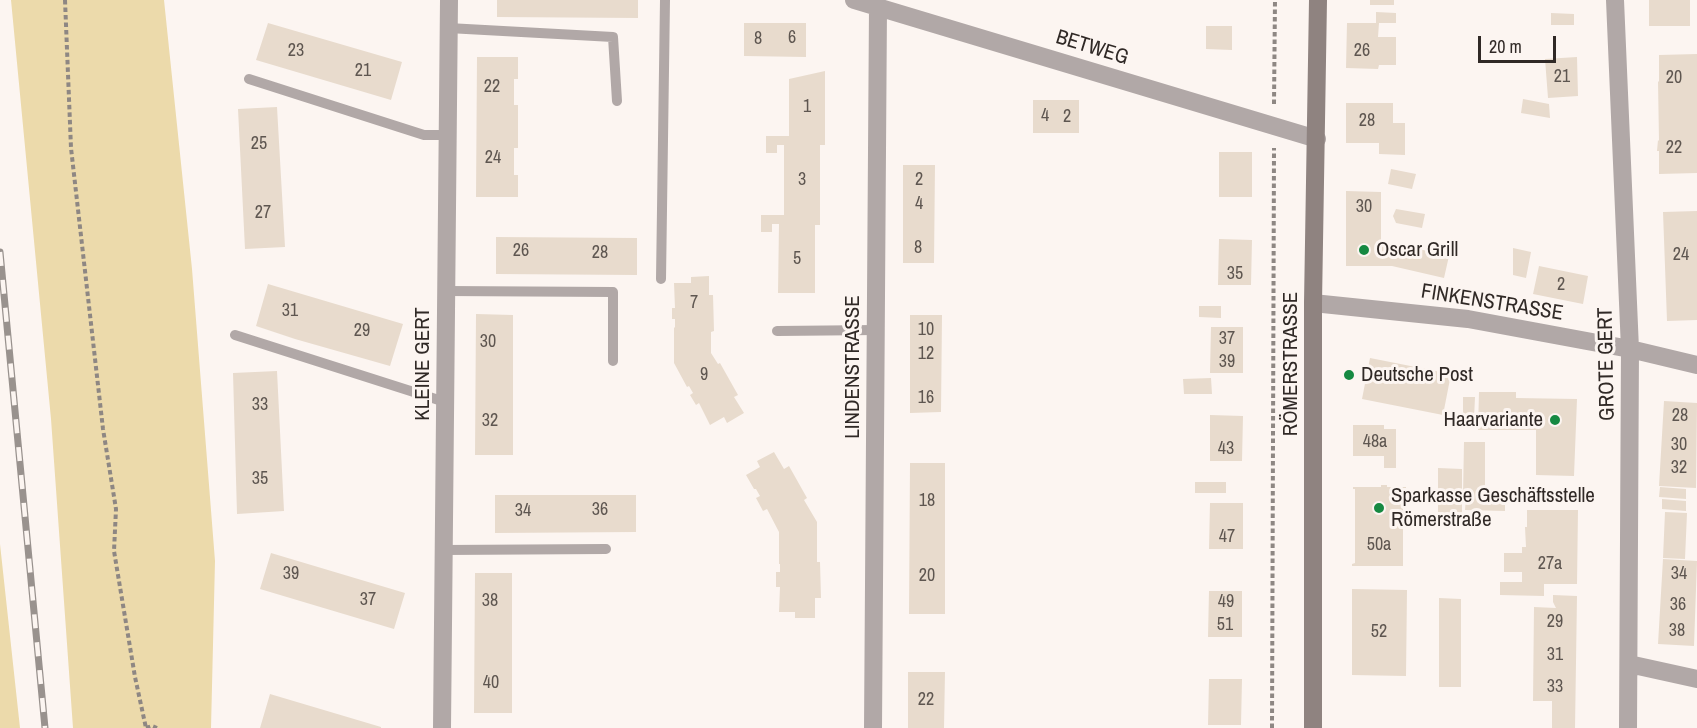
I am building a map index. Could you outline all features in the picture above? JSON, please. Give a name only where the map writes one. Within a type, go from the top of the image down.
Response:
[{"type":"street","name":"KLEINE GERT","points":[[442,728],[449,0]]},
{"type":"street","name":"BETWEG","points":[[854,0],[1317,139]]},
{"type":"street","name":"RÖMERSTRASSE","points":[[1312,728],[1313,303],[1318,0]]},
{"type":"street","name":"GROTE GERT","points":[[1615,0],[1630,349],[1628,728]]},
{"type":"street","name":"LINDENSTRASSE","points":[[873,728],[878,7]]},
{"type":"street","name":"FINKENSTRASSE","points":[[1313,303],[1468,319],[1630,349],[1697,365]]},
{"type":"street","points":[[1629,664],[1697,679]]},
{"type":"lane","points":[[661,279],[665,0]]},
{"type":"lane","points":[[448,28],[613,37],[617,101]]},
{"type":"lane","points":[[249,79],[424,135],[448,135]]},
{"type":"lane","points":[[446,291],[613,292],[613,361]]},
{"type":"lane","points":[[777,331],[876,330]]},
{"type":"lane","points":[[235,335],[445,402]]},
{"type":"lane","points":[[444,550],[606,549]]},
{"type":"path","points":[[65,0],[71,148],[103,429],[116,509],[114,551],[146,728],[152,726],[157,728]]},
{"type":"path","points":[[1272,728],[1275,0]]},
{"type":"shaded area","points":[[11,0],[164,0],[192,269],[215,561],[211,728],[73,728],[51,419]]},
{"type":"shaded area","points":[[0,544],[20,728],[0,728]]},
{"type":"building","points":[[497,0],[638,0],[638,18],[497,17]]},
{"type":"building","points":[[1370,0],[1394,0],[1394,5],[1370,5]]},
{"type":"building","points":[[1649,0],[1690,0],[1690,26],[1649,26]]},
{"type":"building","points":[[1376,12],[1396,13],[1396,23],[1379,23],[1378,37],[1396,37],[1396,65],[1379,65],[1378,69],[1346,68],[1347,23],[1376,23]]},
{"type":"building","points":[[1551,13],[1574,14],[1574,25],[1551,25]]},
{"type":"building","points":[[268,23],[402,62],[391,100],[256,60]]},
{"type":"building","points":[[744,23],[806,23],[806,57],[744,56]]},
{"type":"building","points":[[1206,26],[1232,26],[1232,50],[1206,49]]},
{"type":"building","points":[[1697,54],[1697,173],[1659,174],[1659,151],[1657,151],[1659,55]]},
{"type":"building","points":[[477,57],[518,57],[518,79],[514,79],[514,105],[518,105],[518,148],[514,148],[514,175],[518,175],[518,197],[476,197]]},
{"type":"building","points":[[1577,57],[1578,96],[1548,98],[1545,59]]},
{"type":"building","points":[[825,71],[825,145],[820,145],[820,225],[815,225],[815,293],[778,293],[779,224],[772,224],[772,232],[761,232],[761,215],[784,215],[784,145],[777,145],[777,153],[766,153],[766,136],[789,136],[789,79]]},
{"type":"building","points":[[1523,99],[1549,104],[1550,118],[1521,113]]},
{"type":"building","points":[[1033,100],[1079,100],[1079,133],[1033,133]]},
{"type":"building","points":[[1346,103],[1393,103],[1393,123],[1405,123],[1405,155],[1379,154],[1379,143],[1346,143]]},
{"type":"building","points":[[277,107],[285,247],[245,249],[238,109]]},
{"type":"building","points":[[1219,152],[1252,152],[1252,197],[1219,197]]},
{"type":"building","points":[[903,165],[935,165],[934,263],[903,263]]},
{"type":"building","points":[[1391,169],[1416,174],[1412,189],[1388,184]]},
{"type":"building","points":[[1346,191],[1381,192],[1381,244],[1397,244],[1449,256],[1444,278],[1392,266],[1346,266]]},
{"type":"building","points":[[1396,209],[1425,214],[1422,228],[1396,223],[1393,216]]},
{"type":"building","points":[[1697,211],[1697,320],[1667,321],[1663,212]]},
{"type":"building","points":[[496,237],[637,238],[637,275],[496,274]]},
{"type":"building","points":[[1219,239],[1252,240],[1251,285],[1218,285]]},
{"type":"building","points":[[1513,248],[1531,252],[1526,278],[1513,275]]},
{"type":"building","points":[[1539,266],[1588,276],[1583,304],[1533,294]]},
{"type":"building","points":[[709,276],[709,295],[713,295],[714,331],[711,332],[711,353],[718,364],[720,363],[738,395],[734,397],[744,413],[727,423],[724,417],[710,425],[699,403],[696,405],[690,395],[693,393],[689,386],[687,387],[674,363],[675,319],[672,319],[672,308],[675,308],[674,283],[691,283],[691,277]]},
{"type":"building","points":[[268,284],[403,324],[390,366],[256,326]]},
{"type":"building","points":[[1199,306],[1221,306],[1221,318],[1199,317]]},
{"type":"building","points":[[476,314],[513,315],[513,455],[475,455]]},
{"type":"building","points":[[910,315],[942,315],[941,412],[910,413]]},
{"type":"building","points":[[1211,327],[1243,327],[1243,373],[1210,373]]},
{"type":"building","points":[[1370,358],[1451,374],[1443,415],[1362,399]]},
{"type":"building","points":[[277,371],[284,511],[237,514],[233,373]]},
{"type":"building","points":[[1211,378],[1212,394],[1184,394],[1183,379]]},
{"type":"building","points":[[1479,392],[1516,392],[1516,398],[1577,399],[1574,476],[1536,475],[1536,430],[1478,430]]},
{"type":"building","points":[[1463,397],[1475,397],[1474,419],[1463,419]]},
{"type":"building","points":[[1664,401],[1697,403],[1696,488],[1659,486]]},
{"type":"building","points":[[1210,415],[1243,416],[1242,461],[1210,461]]},
{"type":"building","points":[[1353,425],[1384,425],[1384,429],[1396,429],[1396,468],[1384,468],[1384,456],[1353,456]]},
{"type":"building","points":[[1464,442],[1485,442],[1485,497],[1505,497],[1505,511],[1465,510]]},
{"type":"building","points":[[774,452],[784,469],[789,466],[817,522],[817,562],[820,562],[821,598],[815,598],[815,618],[795,618],[795,612],[779,612],[780,587],[776,587],[776,572],[780,572],[779,532],[767,509],[763,511],[756,498],[760,496],[746,475],[760,467],[757,461]]},
{"type":"building","points":[[910,463],[945,463],[945,614],[909,614]]},
{"type":"building","points":[[1438,468],[1462,469],[1462,520],[1438,520]]},
{"type":"building","points":[[1195,482],[1226,482],[1226,493],[1195,493]]},
{"type":"building","points":[[1381,485],[1406,487],[1403,489],[1403,566],[1352,566],[1355,563],[1355,489],[1353,487],[1381,487]]},
{"type":"building","points":[[1660,487],[1686,489],[1686,499],[1659,497]]},
{"type":"building","points":[[495,495],[636,495],[636,532],[495,533]]},
{"type":"building","points":[[1662,499],[1686,501],[1686,511],[1662,509]]},
{"type":"building","points":[[1210,503],[1243,503],[1243,549],[1209,549]]},
{"type":"building","points":[[1527,510],[1578,510],[1577,584],[1544,584],[1544,596],[1500,595],[1500,582],[1522,582],[1522,572],[1504,572],[1504,553],[1522,553],[1522,547],[1526,547]]},
{"type":"building","points":[[1665,512],[1687,513],[1685,559],[1663,558]]},
{"type":"building","points":[[271,553],[405,593],[394,629],[260,589]]},
{"type":"building","points":[[1663,559],[1697,561],[1694,646],[1658,644]]},
{"type":"building","points":[[475,573],[512,573],[512,713],[474,713]]},
{"type":"building","points":[[1352,589],[1407,590],[1406,676],[1352,675]]},
{"type":"building","points":[[1209,591],[1242,591],[1242,637],[1208,637]]},
{"type":"building","points":[[1553,595],[1577,596],[1575,728],[1552,728],[1552,701],[1533,701],[1534,607],[1556,608]]},
{"type":"building","points":[[1439,598],[1461,599],[1461,687],[1439,687]]},
{"type":"building","points":[[908,672],[945,672],[944,728],[908,728]]},
{"type":"building","points":[[1209,679],[1242,679],[1241,725],[1208,725]]},
{"type":"building","points":[[270,694],[381,727],[381,728],[260,728]]},
{"type":"railway","points":[[0,252],[45,728]]},
{"type":"place","name":"Oscar Grill","points":[[1364,250]]},
{"type":"place","name":"Deutsche Post","points":[[1349,375]]},
{"type":"place","name":"Haarvariante","points":[[1555,420]]},
{"type":"place","name":"Sparkasse Geschäftsstelle Römerstraße","points":[[1379,508]]}]
